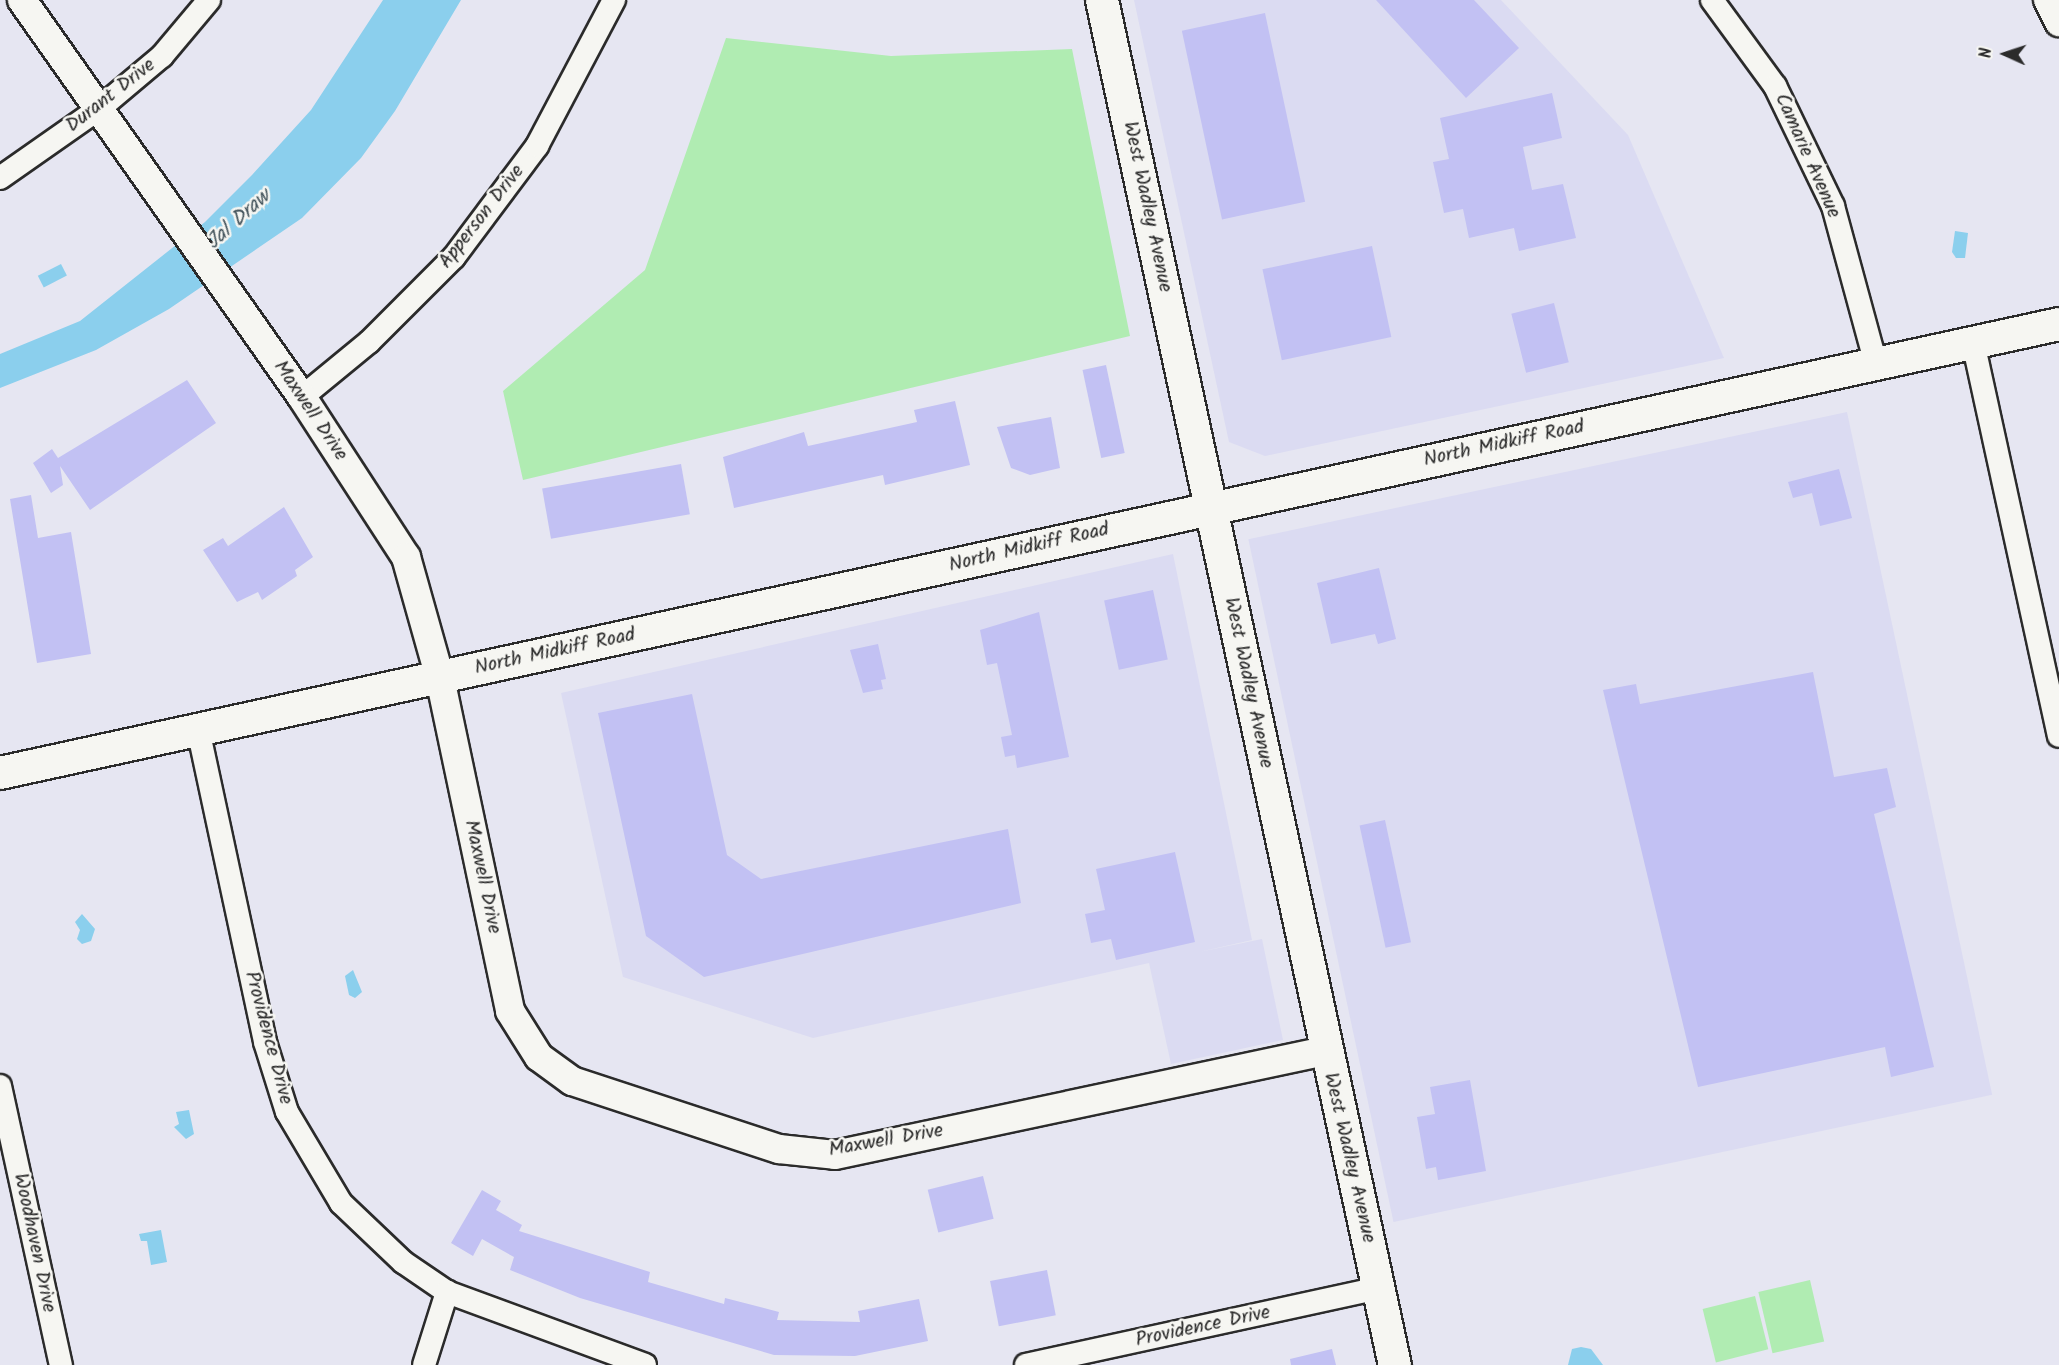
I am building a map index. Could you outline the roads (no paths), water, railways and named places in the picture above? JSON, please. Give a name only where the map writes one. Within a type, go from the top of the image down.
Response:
[{"type":"main road","name":"West Wadley Avenue","points":[[1102,0],[1325,1051],[1395,1365]]},
{"type":"main road","name":"North Midkiff Road","points":[[0,773],[1211,507],[2059,324]]},
{"type":"street","name":"Maxwell Drive","points":[[22,0],[302,397],[406,557],[440,678],[510,1011],[539,1056],[572,1081],[779,1149],[835,1155],[1325,1051]]},
{"type":"street","name":"Durant Drive","points":[[0,178],[100,108],[162,56],[209,0]]},
{"type":"street","name":"Apperson Drive","points":[[302,397],[369,342],[454,257],[537,146],[614,0]]},
{"type":"street","name":"Camarie Avenue","points":[[1712,0],[1775,86],[1833,206],[1876,364]]},
{"type":"street","points":[[2048,0],[2059,22]]},
{"type":"street","points":[[1973,342],[2059,736]]},
{"type":"street","name":"Providence Drive","points":[[198,729],[265,1042],[287,1112],[341,1203],[403,1262],[447,1292],[645,1365]]},
{"type":"street","name":"Woodhaven Drive","points":[[1,1099],[61,1365]]},
{"type":"street","name":"Providence Drive","points":[[1026,1365],[1379,1288]]},
{"type":"street","points":[[424,1365],[447,1292]]},
{"type":"water","name":"Jal Draw","points":[[383,0],[461,0],[395,111],[361,158],[302,218],[169,309],[96,350],[0,388],[0,354],[80,321],[205,222],[252,175],[311,110]]},
{"type":"water","points":[[1955,231],[1968,233],[1965,258],[1956,258],[1952,252]]},
{"type":"water","points":[[61,264],[67,276],[44,287],[38,276]]},
{"type":"water","points":[[82,914],[95,929],[91,941],[82,944],[77,939],[80,930],[75,922]]},
{"type":"water","points":[[353,970],[362,992],[355,998],[349,995],[345,976]]},
{"type":"water","points":[[189,1110],[194,1134],[186,1139],[174,1127],[179,1124],[176,1112]]},
{"type":"water","points":[[161,1230],[167,1262],[151,1265],[147,1241],[141,1241],[139,1234]]},
{"type":"water","points":[[1581,1347],[1591,1349],[1603,1365],[1568,1365],[1572,1349]]}]
